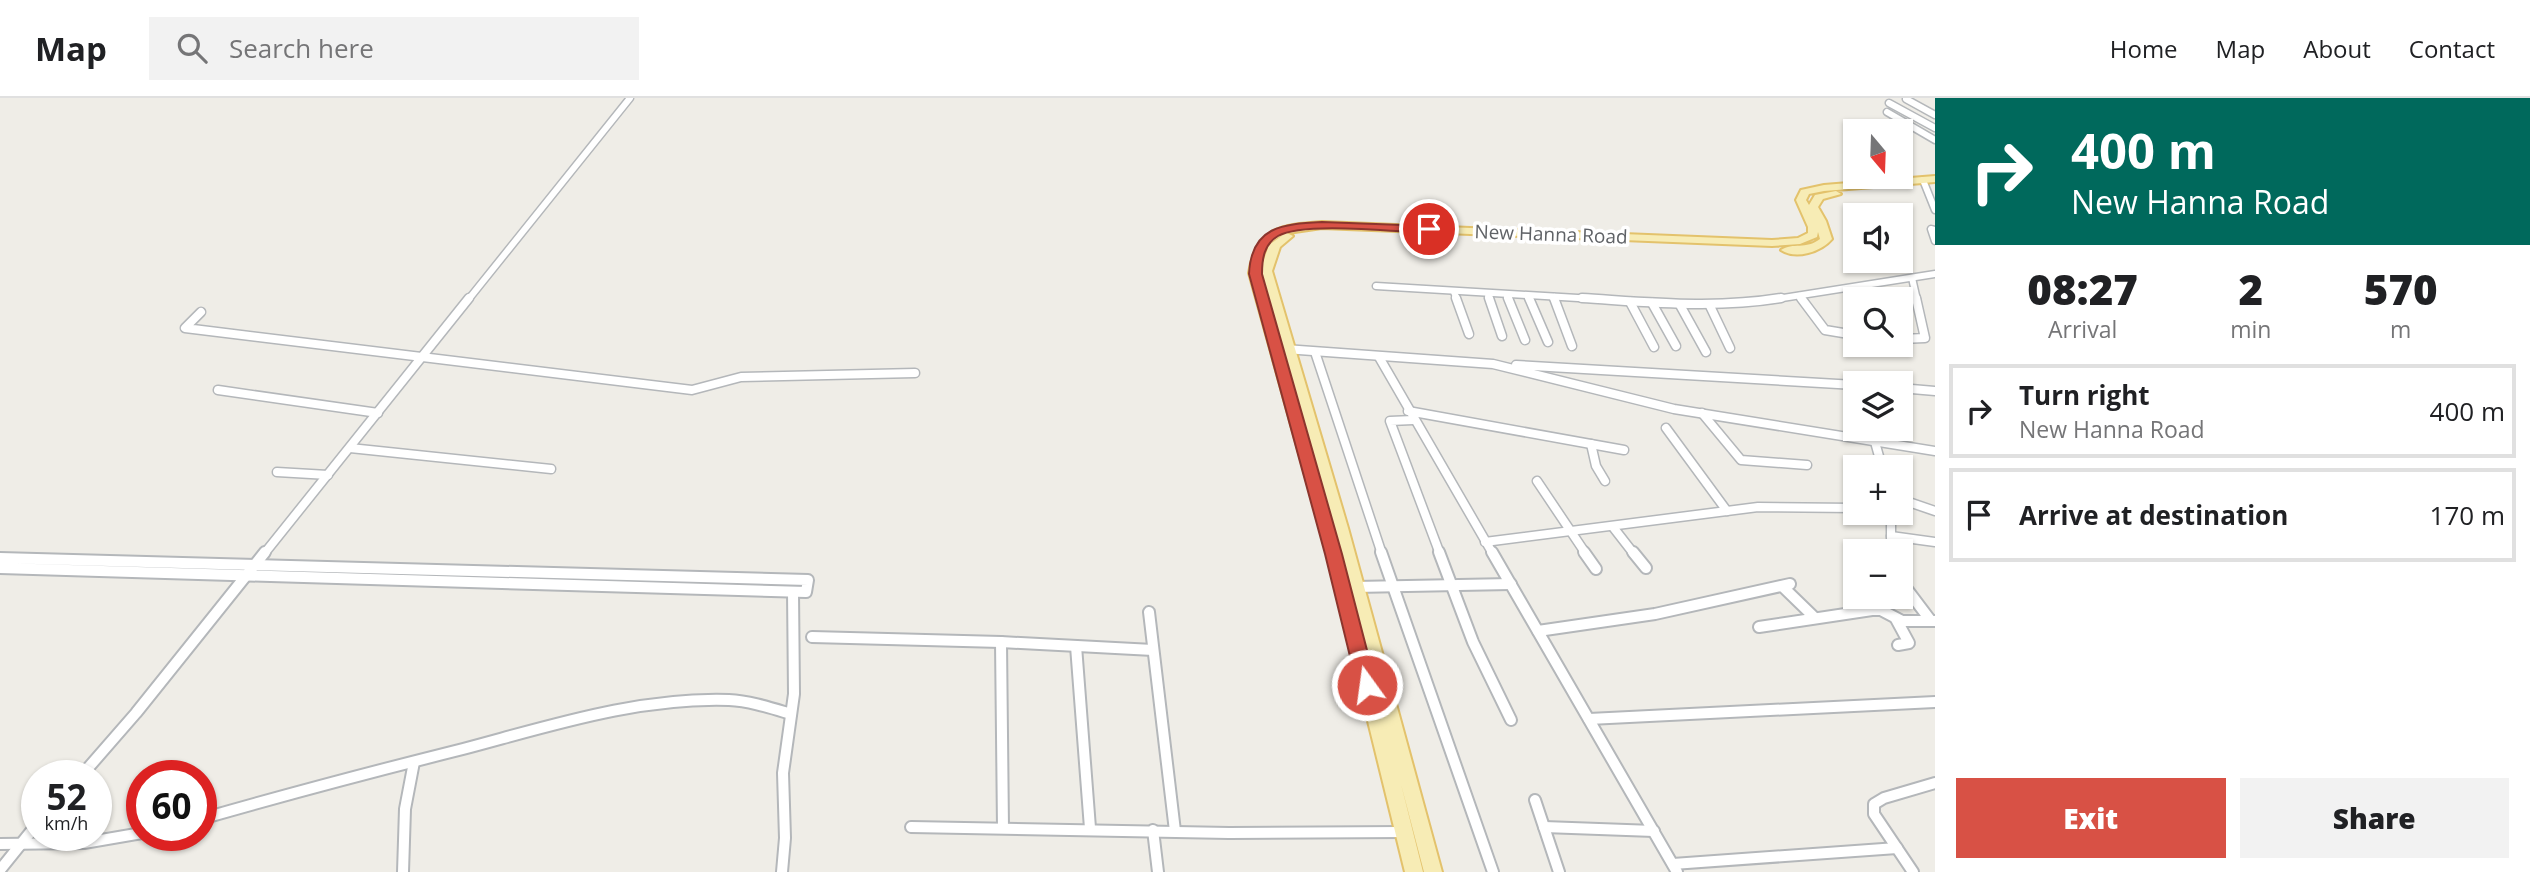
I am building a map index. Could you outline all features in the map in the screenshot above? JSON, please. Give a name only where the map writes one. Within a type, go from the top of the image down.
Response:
[{"type":"main road","name":"New Hanna Road","points":[[1414,872],[1282,349],[1266,271],[1275,245],[1284,237],[1305,232],[1811,249],[1826,239],[1821,221],[1813,207],[1819,197],[1930,182]]},
{"type":"main road","name":"New Hanna Road","points":[[1282,349],[1357,587],[1433,872]]},
{"type":"street","points":[[95,760],[136,713],[630,98]]},
{"type":"street","points":[[1906,99],[1935,115]]},
{"type":"street","points":[[1889,103],[1933,126]]},
{"type":"street","points":[[1887,112],[1935,139]]},
{"type":"street","points":[[1914,128],[1933,126]]},
{"type":"street","points":[[1930,182],[1935,210]]},
{"type":"street","points":[[1935,230],[1931,229],[1935,242]]},
{"type":"street","points":[[1376,286],[1710,306],[1739,305],[1935,274]]},
{"type":"street","points":[[1912,278],[1925,338],[1913,338]]},
{"type":"street","points":[[1454,292],[1468,334]]},
{"type":"street","points":[[1488,294],[1502,336]]},
{"type":"street","points":[[1507,295],[1525,340]]},
{"type":"street","points":[[1528,296],[1548,342]]},
{"type":"street","points":[[1799,296],[1825,330],[1843,334]]},
{"type":"street","points":[[1553,297],[1572,346]]},
{"type":"street","points":[[1630,302],[1654,347]]},
{"type":"street","points":[[1652,303],[1675,346]]},
{"type":"street","points":[[1680,305],[1706,352]]},
{"type":"street","points":[[1710,306],[1730,348]]},
{"type":"street","points":[[201,312],[185,328],[692,390],[741,377],[915,373]]},
{"type":"street","points":[[1282,349],[1843,384]]},
{"type":"street","points":[[1315,352],[1493,872]]},
{"type":"street","points":[[1379,357],[1675,868],[1898,848]]},
{"type":"street","points":[[1493,364],[1702,413],[1935,451]]},
{"type":"street","points":[[1913,389],[1935,391]]},
{"type":"street","points":[[218,390],[378,413]]},
{"type":"street","points":[[1702,413],[1741,460],[1782,461],[1807,465]]},
{"type":"street","points":[[1511,720],[1483,667],[1390,421],[1411,416],[1624,450]]},
{"type":"street","points":[[1666,428],[1727,511]]},
{"type":"street","points":[[1875,442],[1879,455]]},
{"type":"street","points":[[1591,444],[1597,470],[1605,481]]},
{"type":"street","points":[[350,448],[551,469]]},
{"type":"street","points":[[277,472],[328,475]]},
{"type":"street","points":[[1537,481],[1597,569]]},
{"type":"street","points":[[1913,503],[1935,511]]},
{"type":"street","points":[[1485,542],[1761,507],[1843,509]]},
{"type":"street","points":[[1891,525],[1891,536],[1935,542]]},
{"type":"street","points":[[1613,527],[1646,568]]},
{"type":"street","points":[[0,558],[808,579],[806,592],[793,592],[0,568]]},
{"type":"street","points":[[1342,586],[1394,588],[1511,584]]},
{"type":"street","points":[[1538,631],[1655,614],[1786,585],[1815,618]]},
{"type":"street","points":[[782,872],[785,838],[783,773],[794,694],[793,592]]},
{"type":"street","points":[[1913,596],[1933,621]]},
{"type":"street","points":[[1759,626],[1872,610],[1888,613],[1896,620],[1909,639],[1909,643],[1898,645]]},
{"type":"street","points":[[1149,612],[1175,831]]},
{"type":"street","points":[[1896,620],[1933,621]]},
{"type":"street","points":[[812,637],[1001,642],[1153,650]]},
{"type":"street","points":[[1001,642],[1003,828]]},
{"type":"street","points":[[1076,646],[1090,828]]},
{"type":"street","points":[[217,815],[602,713],[674,702],[730,700],[753,703],[791,714]]},
{"type":"street","points":[[1589,719],[1935,702]]},
{"type":"street","points":[[403,872],[405,808],[414,762]]},
{"type":"street","points":[[1913,872],[1874,814],[1874,804],[1884,798],[1935,783]]},
{"type":"street","points":[[1535,800],[1559,872]]},
{"type":"street","points":[[911,827],[1404,832]]},
{"type":"street","points":[[1544,827],[1654,831]]},
{"type":"street","points":[[1153,830],[1158,872]]},
{"type":"street","points":[[0,844],[21,842]]},
{"type":"street","points":[[0,870],[21,842]]},
{"type":"route","points":[[1367,685],[1334,554],[1255,274],[1256,256],[1264,242],[1274,233],[1295,227],[1322,225],[1429,229]]}]
